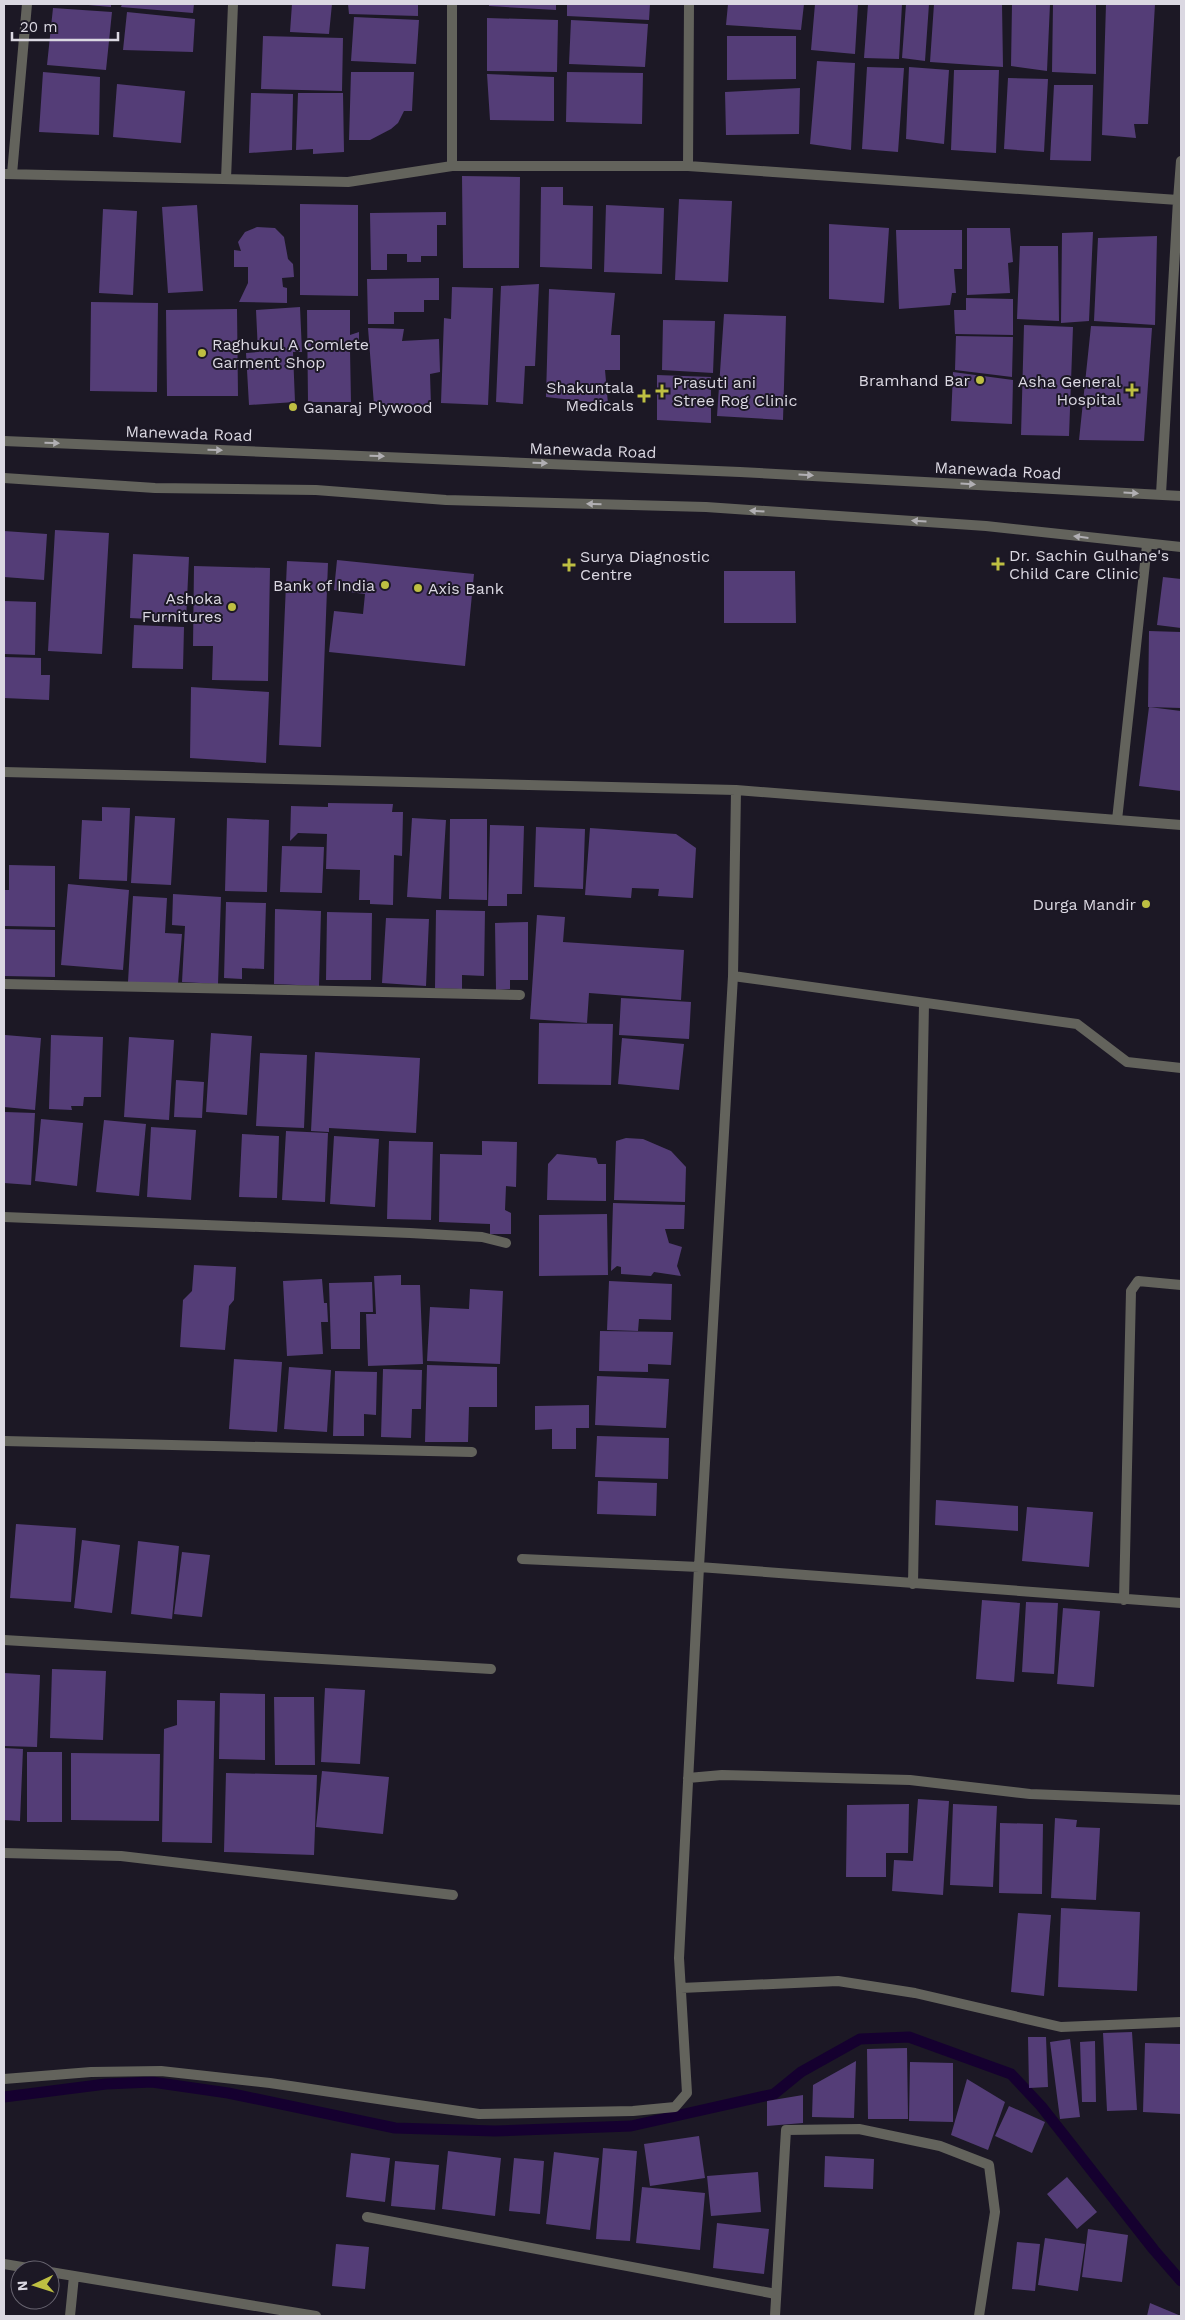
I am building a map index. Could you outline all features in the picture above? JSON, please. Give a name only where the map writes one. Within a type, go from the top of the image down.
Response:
[{"type":"street","points":[[27,4],[8,174],[348,182],[452,166],[688,166],[1178,200]]},
{"type":"street","points":[[226,179],[233,4]]},
{"type":"street","points":[[452,4],[452,166]]},
{"type":"street","points":[[688,166],[689,4]]},
{"type":"street","points":[[1161,494],[1181,161]]},
{"type":"street","name":"Manewada Road","points":[[4,441],[730,471],[1181,496]]},
{"type":"street","points":[[4,478],[155,488],[316,490],[446,500],[706,507],[986,526],[1148,545],[1181,547]]},
{"type":"street","points":[[1117,820],[1148,545]]},
{"type":"street","points":[[4,772],[736,790],[1181,825]]},
{"type":"street","points":[[4,2079],[91,2072],[161,2071],[270,2083],[479,2114],[633,2111],[676,2107],[687,2093],[679,1958],[698,1568],[733,976],[736,790]]},
{"type":"street","points":[[733,976],[1076,1024],[1127,1062],[1181,1068]]},
{"type":"street","points":[[4,984],[520,995]]},
{"type":"street","points":[[913,1584],[924,1004]]},
{"type":"street","points":[[4,1218],[410,1233],[482,1237],[506,1243]]},
{"type":"street","points":[[1124,1600],[1131,1291],[1138,1281],[1181,1285]]},
{"type":"street","points":[[4,1441],[472,1452]]},
{"type":"street","points":[[522,1559],[698,1568],[1181,1604]]},
{"type":"street","points":[[4,1640],[491,1669]]},
{"type":"street","points":[[688,1778],[722,1775],[910,1780],[1030,1794],[1181,1800]]},
{"type":"street","points":[[4,1853],[121,1856],[453,1895]]},
{"type":"street","points":[[681,1988],[838,1981],[915,1993],[1060,2027],[1181,2022]]},
{"type":"street","points":[[774,2316],[786,2130],[859,2129],[940,2146],[989,2165],[995,2212],[979,2316]]},
{"type":"street","points":[[367,2217],[776,2294]]},
{"type":"street","points":[[60,2274],[316,2316]]},
{"type":"street","points":[[70,2316],[74,2276]]},
{"type":"building","points":[[77,4],[111,4],[111,7]]},
{"type":"building","points":[[122,4],[194,4],[193,13],[121,7]]},
{"type":"building","points":[[292,4],[332,4],[329,34],[290,32]]},
{"type":"building","points":[[348,4],[418,4],[418,16],[349,14]]},
{"type":"building","points":[[489,4],[556,4],[556,10],[489,6]]},
{"type":"building","points":[[567,4],[650,4],[649,20],[567,16]]},
{"type":"building","points":[[728,4],[804,4],[801,30],[726,25]]},
{"type":"building","points":[[815,4],[858,4],[855,54],[811,50]]},
{"type":"building","points":[[868,4],[902,4],[899,59],[864,58]]},
{"type":"building","points":[[906,4],[929,4],[925,61],[902,58]]},
{"type":"building","points":[[934,4],[1002,4],[1003,67],[930,62]]},
{"type":"building","points":[[1012,4],[1050,4],[1047,71],[1011,66]]},
{"type":"building","points":[[1053,4],[1096,4],[1096,74],[1052,72]]},
{"type":"building","points":[[1106,4],[1155,4],[1148,124],[1134,124],[1136,138],[1102,135]]},
{"type":"building","points":[[53,8],[112,12],[106,70],[47,65]]},
{"type":"building","points":[[127,12],[195,19],[193,52],[123,50]]},
{"type":"building","points":[[354,17],[419,20],[416,64],[351,61]]},
{"type":"building","points":[[487,18],[558,20],[557,72],[487,71]]},
{"type":"building","points":[[571,20],[648,24],[645,67],[569,64]]},
{"type":"building","points":[[263,36],[343,38],[342,91],[261,89]]},
{"type":"building","points":[[727,36],[796,36],[796,79],[727,80]]},
{"type":"building","points":[[817,61],[855,63],[851,150],[810,144]]},
{"type":"building","points":[[867,67],[904,68],[898,152],[862,149]]},
{"type":"building","points":[[909,67],[949,70],[944,144],[906,139]]},
{"type":"building","points":[[954,70],[999,70],[996,153],[951,150]]},
{"type":"building","points":[[43,72],[100,77],[99,135],[39,132]]},
{"type":"building","points":[[351,72],[414,72],[412,111],[404,111],[398,123],[391,129],[370,140],[349,140]]},
{"type":"building","points":[[567,72],[643,73],[642,124],[566,122]]},
{"type":"building","points":[[487,74],[554,77],[554,121],[490,120]]},
{"type":"building","points":[[1008,78],[1048,79],[1044,152],[1004,149]]},
{"type":"building","points":[[117,84],[185,91],[181,143],[113,137]]},
{"type":"building","points":[[1054,85],[1093,85],[1091,161],[1050,160]]},
{"type":"building","points":[[800,88],[799,134],[726,135],[725,92]]},
{"type":"building","points":[[251,93],[293,94],[292,150],[249,153]]},
{"type":"building","points":[[298,93],[343,93],[344,152],[313,154],[313,149],[296,150]]},
{"type":"building","points":[[462,176],[520,177],[519,268],[463,268]]},
{"type":"building","points":[[541,187],[563,187],[563,205],[593,206],[592,269],[540,267]]},
{"type":"building","points":[[679,199],[732,201],[728,282],[675,280]]},
{"type":"building","points":[[300,204],[358,205],[358,296],[300,295]]},
{"type":"building","points":[[197,205],[203,291],[168,293],[162,207]]},
{"type":"building","points":[[606,205],[664,208],[662,274],[604,272]]},
{"type":"building","points":[[103,209],[137,211],[133,295],[99,293]]},
{"type":"building","points":[[446,212],[446,225],[437,225],[437,256],[421,256],[421,262],[407,262],[407,254],[387,254],[387,270],[371,270],[370,213]]},
{"type":"building","points":[[829,224],[889,228],[884,303],[829,299]]},
{"type":"building","points":[[257,227],[275,228],[284,237],[288,259],[293,264],[294,277],[282,278],[283,287],[287,288],[287,303],[239,302],[248,283],[248,267],[234,267],[234,250],[241,251],[238,242],[245,232]]},
{"type":"building","points":[[967,228],[1010,228],[1013,262],[1008,263],[1010,293],[967,295]]},
{"type":"building","points":[[896,230],[962,230],[962,269],[954,269],[956,293],[952,293],[950,305],[899,309]]},
{"type":"building","points":[[1093,232],[1089,321],[1061,323],[1062,233]]},
{"type":"building","points":[[1157,236],[1155,325],[1094,321],[1098,238]]},
{"type":"building","points":[[1020,246],[1058,246],[1059,321],[1017,319]]},
{"type":"building","points":[[439,278],[439,300],[424,300],[424,312],[394,312],[394,324],[368,324],[367,279]]},
{"type":"building","points":[[539,284],[535,366],[525,366],[523,404],[496,402],[501,286]]},
{"type":"building","points":[[452,287],[493,288],[488,405],[441,403],[444,318],[451,319]]},
{"type":"building","points":[[549,289],[615,293],[611,335],[620,335],[620,370],[605,370],[608,404],[546,397]]},
{"type":"building","points":[[966,298],[1013,299],[1013,335],[955,334],[954,310],[966,310]]},
{"type":"building","points":[[91,302],[158,303],[157,392],[90,391]]},
{"type":"building","points":[[300,307],[302,352],[293,352],[295,402],[249,405],[246,353],[258,352],[256,310]]},
{"type":"building","name":"Raghukul A Comlete Garment Shop","points":[[237,309],[238,396],[167,396],[166,310]]},
{"type":"building","points":[[307,310],[350,310],[350,335],[359,332],[359,350],[350,350],[351,402],[308,402]]},
{"type":"building","points":[[724,314],[786,316],[783,420],[717,416]]},
{"type":"building","points":[[663,320],[715,321],[713,373],[662,370]]},
{"type":"building","points":[[1024,325],[1073,327],[1069,436],[1021,435]]},
{"type":"building","points":[[1091,326],[1152,328],[1144,441],[1079,440]]},
{"type":"building","points":[[368,328],[404,329],[402,341],[439,339],[440,372],[430,374],[431,405],[374,405]]},
{"type":"building","points":[[956,336],[1013,337],[1012,377],[955,370]]},
{"type":"building","points":[[953,372],[1013,380],[1012,424],[951,421]]},
{"type":"building","points":[[657,375],[711,377],[711,423],[657,420]]},
{"type":"building","points":[[55,530],[109,533],[102,654],[48,651]]},
{"type":"building","points":[[4,531],[47,534],[44,580],[4,577]]},
{"type":"building","points":[[133,554],[189,557],[186,621],[130,618]]},
{"type":"building","points":[[337,560],[474,574],[465,666],[329,652],[334,611],[363,614],[365,594],[334,590]]},
{"type":"building","points":[[287,561],[328,563],[321,747],[279,745]]},
{"type":"building","name":"Ashoka Furnitures","points":[[194,566],[270,568],[268,681],[212,680],[213,646],[193,646]]},
{"type":"building","points":[[724,571],[795,571],[796,623],[724,623]]},
{"type":"building","points":[[1163,577],[1181,579],[1181,628],[1157,625]]},
{"type":"building","points":[[4,601],[36,602],[35,655],[4,654]]},
{"type":"building","points":[[134,625],[184,627],[183,669],[132,668]]},
{"type":"building","points":[[1149,631],[1181,632],[1181,708],[1148,707]]},
{"type":"building","points":[[4,657],[41,658],[41,675],[50,675],[49,700],[4,698]]},
{"type":"building","points":[[191,687],[269,692],[266,763],[190,758]]},
{"type":"building","points":[[1149,707],[1181,711],[1181,791],[1139,786]]},
{"type":"building","points":[[328,803],[393,804],[392,812],[403,812],[402,856],[394,855],[393,905],[370,904],[370,900],[359,900],[360,870],[326,869],[327,834],[298,833],[290,841],[291,806],[328,807]]},
{"type":"building","points":[[102,807],[130,808],[127,881],[79,879],[82,820],[102,821]]},
{"type":"building","points":[[135,816],[175,818],[171,885],[131,883]]},
{"type":"building","points":[[227,818],[269,820],[267,892],[225,891]]},
{"type":"building","points":[[412,818],[446,820],[441,899],[407,897]]},
{"type":"building","points":[[450,819],[487,819],[487,900],[449,899]]},
{"type":"building","points":[[490,825],[524,826],[522,894],[507,894],[507,906],[488,906]]},
{"type":"building","points":[[536,827],[585,829],[583,889],[534,887]]},
{"type":"building","points":[[590,828],[676,834],[696,848],[693,898],[658,896],[659,889],[632,888],[631,898],[585,895]]},
{"type":"building","points":[[282,846],[324,847],[322,893],[280,892]]},
{"type":"building","points":[[9,865],[55,866],[55,927],[4,926],[4,890],[9,890]]},
{"type":"building","points":[[68,884],[129,890],[123,970],[61,965]]},
{"type":"building","points":[[173,894],[221,897],[218,984],[182,982],[185,926],[172,925]]},
{"type":"building","points":[[133,896],[167,898],[165,933],[182,934],[178,984],[128,982]]},
{"type":"building","points":[[226,902],[266,903],[264,969],[242,968],[242,979],[224,978]]},
{"type":"building","points":[[275,909],[321,911],[319,986],[274,984]]},
{"type":"building","points":[[436,910],[485,911],[484,976],[462,975],[462,989],[435,988]]},
{"type":"building","points":[[327,912],[372,913],[371,980],[326,980]]},
{"type":"building","points":[[537,915],[565,917],[563,942],[684,950],[681,1000],[589,993],[587,1023],[530,1019]]},
{"type":"building","points":[[386,918],[429,919],[426,986],[382,983]]},
{"type":"building","points":[[528,922],[528,980],[510,980],[510,989],[496,990],[495,923]]},
{"type":"building","points":[[4,929],[55,930],[55,977],[4,976]]},
{"type":"building","points":[[621,998],[691,1002],[689,1039],[619,1035]]},
{"type":"building","points":[[539,1023],[613,1024],[611,1085],[538,1084]]},
{"type":"building","points":[[211,1033],[252,1036],[247,1115],[206,1112]]},
{"type":"building","points":[[5,1035],[41,1038],[35,1110],[4,1107]]},
{"type":"building","points":[[51,1035],[103,1037],[101,1097],[84,1097],[83,1106],[71,1106],[72,1110],[49,1109]]},
{"type":"building","points":[[129,1037],[174,1040],[169,1120],[124,1117]]},
{"type":"building","points":[[622,1038],[684,1044],[679,1090],[618,1084]]},
{"type":"building","points":[[315,1052],[420,1058],[416,1133],[329,1128],[329,1132],[311,1131]]},
{"type":"building","points":[[260,1053],[307,1055],[304,1128],[256,1126]]},
{"type":"building","points":[[176,1080],[204,1082],[202,1118],[174,1117]]},
{"type":"building","points":[[5,1112],[35,1113],[31,1185],[4,1183]]},
{"type":"building","points":[[41,1119],[83,1123],[77,1186],[35,1181]]},
{"type":"building","points":[[104,1120],[146,1124],[139,1196],[96,1192]]},
{"type":"building","points":[[151,1127],[196,1130],[191,1200],[147,1197]]},
{"type":"building","points":[[286,1131],[328,1133],[325,1202],[282,1200]]},
{"type":"building","points":[[242,1134],[279,1136],[277,1198],[239,1197]]},
{"type":"building","points":[[334,1136],[379,1139],[375,1207],[330,1204]]},
{"type":"building","points":[[626,1138],[643,1139],[671,1151],[686,1167],[685,1202],[614,1200],[616,1141]]},
{"type":"building","points":[[389,1141],[433,1142],[431,1220],[387,1219]]},
{"type":"building","points":[[482,1141],[517,1142],[516,1187],[506,1186],[505,1210],[511,1213],[511,1234],[490,1234],[490,1224],[439,1222],[440,1154],[482,1155]]},
{"type":"building","points":[[557,1154],[596,1158],[598,1164],[606,1164],[606,1201],[547,1200],[548,1164]]},
{"type":"building","points":[[613,1203],[685,1205],[684,1229],[665,1229],[669,1243],[682,1247],[677,1266],[681,1276],[654,1272],[651,1276],[621,1274],[621,1267],[617,1266],[611,1271]]},
{"type":"building","points":[[607,1214],[608,1275],[539,1276],[539,1215]]},
{"type":"building","points":[[194,1265],[236,1267],[234,1300],[229,1306],[225,1350],[180,1347],[183,1300],[192,1291]]},
{"type":"building","points":[[401,1275],[401,1285],[420,1285],[423,1364],[368,1366],[366,1314],[376,1314],[374,1276]]},
{"type":"building","points":[[322,1279],[324,1303],[327,1303],[328,1322],[321,1322],[323,1354],[287,1356],[283,1281]]},
{"type":"building","points":[[609,1281],[672,1284],[671,1320],[639,1319],[638,1331],[607,1330]]},
{"type":"building","points":[[372,1282],[373,1312],[360,1312],[360,1349],[331,1349],[329,1283]]},
{"type":"building","points":[[470,1289],[503,1291],[500,1364],[427,1361],[430,1307],[469,1309]]},
{"type":"building","points":[[600,1331],[673,1332],[671,1365],[648,1364],[648,1372],[599,1371]]},
{"type":"building","points":[[234,1359],[282,1362],[277,1432],[229,1429]]},
{"type":"building","points":[[427,1365],[497,1367],[497,1407],[469,1407],[468,1442],[425,1442]]},
{"type":"building","points":[[289,1367],[331,1370],[327,1432],[284,1429]]},
{"type":"building","points":[[383,1369],[422,1370],[421,1409],[412,1409],[411,1438],[381,1437]]},
{"type":"building","points":[[335,1371],[377,1372],[376,1415],[364,1414],[364,1436],[333,1436]]},
{"type":"building","points":[[597,1376],[669,1379],[666,1428],[595,1425]]},
{"type":"building","points":[[589,1405],[589,1428],[576,1428],[576,1449],[552,1449],[552,1429],[535,1430],[535,1406]]},
{"type":"building","points":[[597,1436],[669,1438],[668,1479],[595,1477]]},
{"type":"building","points":[[598,1481],[657,1483],[656,1516],[597,1514]]},
{"type":"building","points":[[936,1500],[1018,1506],[1018,1531],[935,1525]]},
{"type":"building","points":[[1027,1507],[1093,1512],[1089,1567],[1022,1561]]},
{"type":"building","points":[[16,1524],[76,1528],[71,1602],[10,1598]]},
{"type":"building","points":[[82,1540],[120,1545],[112,1613],[74,1608]]},
{"type":"building","points":[[138,1541],[179,1546],[172,1619],[131,1614]]},
{"type":"building","points":[[182,1552],[210,1555],[202,1617],[174,1614]]},
{"type":"building","points":[[982,1600],[1020,1603],[1014,1682],[976,1679]]},
{"type":"building","points":[[1026,1602],[1058,1603],[1054,1674],[1022,1672]]},
{"type":"building","points":[[1063,1608],[1100,1611],[1094,1687],[1057,1684]]},
{"type":"building","points":[[52,1669],[106,1671],[103,1740],[50,1738]]},
{"type":"building","points":[[4,1673],[40,1675],[37,1747],[4,1746]]},
{"type":"building","points":[[325,1688],[365,1690],[360,1764],[321,1762]]},
{"type":"building","points":[[220,1693],[265,1694],[265,1760],[219,1759]]},
{"type":"building","points":[[274,1697],[314,1697],[315,1765],[275,1765]]},
{"type":"building","points":[[177,1700],[215,1701],[212,1843],[162,1842],[164,1729],[177,1725]]},
{"type":"building","points":[[4,1748],[23,1749],[20,1821],[4,1820]]},
{"type":"building","points":[[27,1752],[62,1752],[62,1822],[27,1822]]},
{"type":"building","points":[[71,1753],[160,1754],[159,1821],[71,1820]]},
{"type":"building","points":[[322,1771],[389,1777],[383,1834],[316,1827]]},
{"type":"building","points":[[226,1773],[317,1775],[314,1855],[224,1852]]},
{"type":"building","points":[[918,1799],[949,1801],[943,1895],[892,1891],[894,1860],[913,1861]]},
{"type":"building","points":[[909,1804],[908,1853],[886,1853],[886,1877],[846,1877],[847,1805]]},
{"type":"building","points":[[953,1804],[997,1806],[993,1887],[950,1885]]},
{"type":"building","points":[[1055,1818],[1077,1820],[1076,1827],[1100,1828],[1096,1900],[1051,1898]]},
{"type":"building","points":[[1000,1823],[1043,1824],[1042,1894],[999,1893]]},
{"type":"building","points":[[1061,1908],[1140,1912],[1137,1991],[1058,1987]]},
{"type":"building","points":[[1018,1913],[1051,1915],[1044,1996],[1011,1992]]},
{"type":"building","points":[[1132,2032],[1137,2110],[1107,2111],[1103,2033]]},
{"type":"building","points":[[1028,2037],[1046,2037],[1048,2087],[1029,2088]]},
{"type":"building","points":[[1070,2039],[1080,2117],[1060,2119],[1050,2042]]},
{"type":"building","points":[[1095,2041],[1096,2102],[1082,2102],[1080,2042]]},
{"type":"building","points":[[1145,2043],[1181,2044],[1181,2114],[1143,2112]]},
{"type":"building","points":[[907,2048],[908,2119],[868,2119],[867,2049]]},
{"type":"building","points":[[856,2061],[854,2118],[812,2117],[813,2085]]},
{"type":"building","points":[[910,2062],[953,2063],[953,2122],[909,2121]]},
{"type":"building","points":[[967,2079],[1005,2102],[988,2150],[951,2135]]},
{"type":"building","points":[[803,2095],[803,2123],[767,2126],[767,2101]]},
{"type":"building","points":[[1009,2106],[1045,2122],[1032,2153],[995,2136]]},
{"type":"building","points":[[699,2136],[705,2178],[650,2186],[644,2144]]},
{"type":"building","points":[[603,2148],[637,2151],[630,2241],[596,2239]]},
{"type":"building","points":[[448,2151],[501,2158],[495,2216],[442,2209]]},
{"type":"building","points":[[554,2152],[599,2158],[590,2230],[546,2224]]},
{"type":"building","points":[[351,2153],[390,2158],[385,2202],[346,2197]]},
{"type":"building","points":[[825,2156],[874,2159],[873,2189],[824,2187]]},
{"type":"building","points":[[514,2158],[544,2161],[540,2214],[509,2211]]},
{"type":"building","points":[[395,2161],[439,2165],[435,2210],[391,2206]]},
{"type":"building","points":[[758,2172],[761,2212],[711,2216],[707,2176]]},
{"type":"building","points":[[1067,2177],[1097,2212],[1077,2229],[1047,2194]]},
{"type":"building","points":[[642,2187],[705,2193],[700,2250],[636,2243]]},
{"type":"building","points":[[717,2223],[769,2229],[764,2274],[713,2268]]},
{"type":"building","points":[[1088,2229],[1128,2235],[1122,2282],[1082,2277]]},
{"type":"building","points":[[1045,2238],[1085,2244],[1078,2291],[1038,2285]]},
{"type":"building","points":[[1017,2242],[1040,2244],[1035,2291],[1012,2289]]},
{"type":"building","points":[[336,2244],[369,2247],[365,2289],[332,2286]]},
{"type":"building","points":[[1150,2303],[1181,2316],[1147,2316]]},
{"type":"waterway","points":[[4,2097],[106,2084],[152,2082],[228,2093],[395,2128],[495,2131],[631,2126],[774,2094],[801,2072],[860,2039],[909,2037],[1011,2074],[1041,2106],[1154,2250],[1181,2281]]},
{"type":"place","name":"Raghukul A Comlete Garment Shop","points":[[202,353]]},
{"type":"place","name":"Bramhand Bar","points":[[980,380]]},
{"type":"place","name":"Asha General Hospital","points":[[1132,390]]},
{"type":"place","name":"Prasuti ani Stree Rog Clinic","points":[[662,391]]},
{"type":"place","name":"Shakuntala Medicals","points":[[644,396]]},
{"type":"place","name":"Ganaraj Plywood","points":[[293,407]]},
{"type":"place","name":"Dr. Sachin Gulhane's Child Care Clinic","points":[[998,564]]},
{"type":"place","name":"Surya Diagnostic Centre","points":[[569,565]]},
{"type":"place","name":"Bank of India","points":[[385,585]]},
{"type":"place","name":"Axis Bank","points":[[418,588]]},
{"type":"place","name":"Ashoka Furnitures","points":[[232,607]]},
{"type":"place","name":"Durga Mandir","points":[[1146,904]]}]
